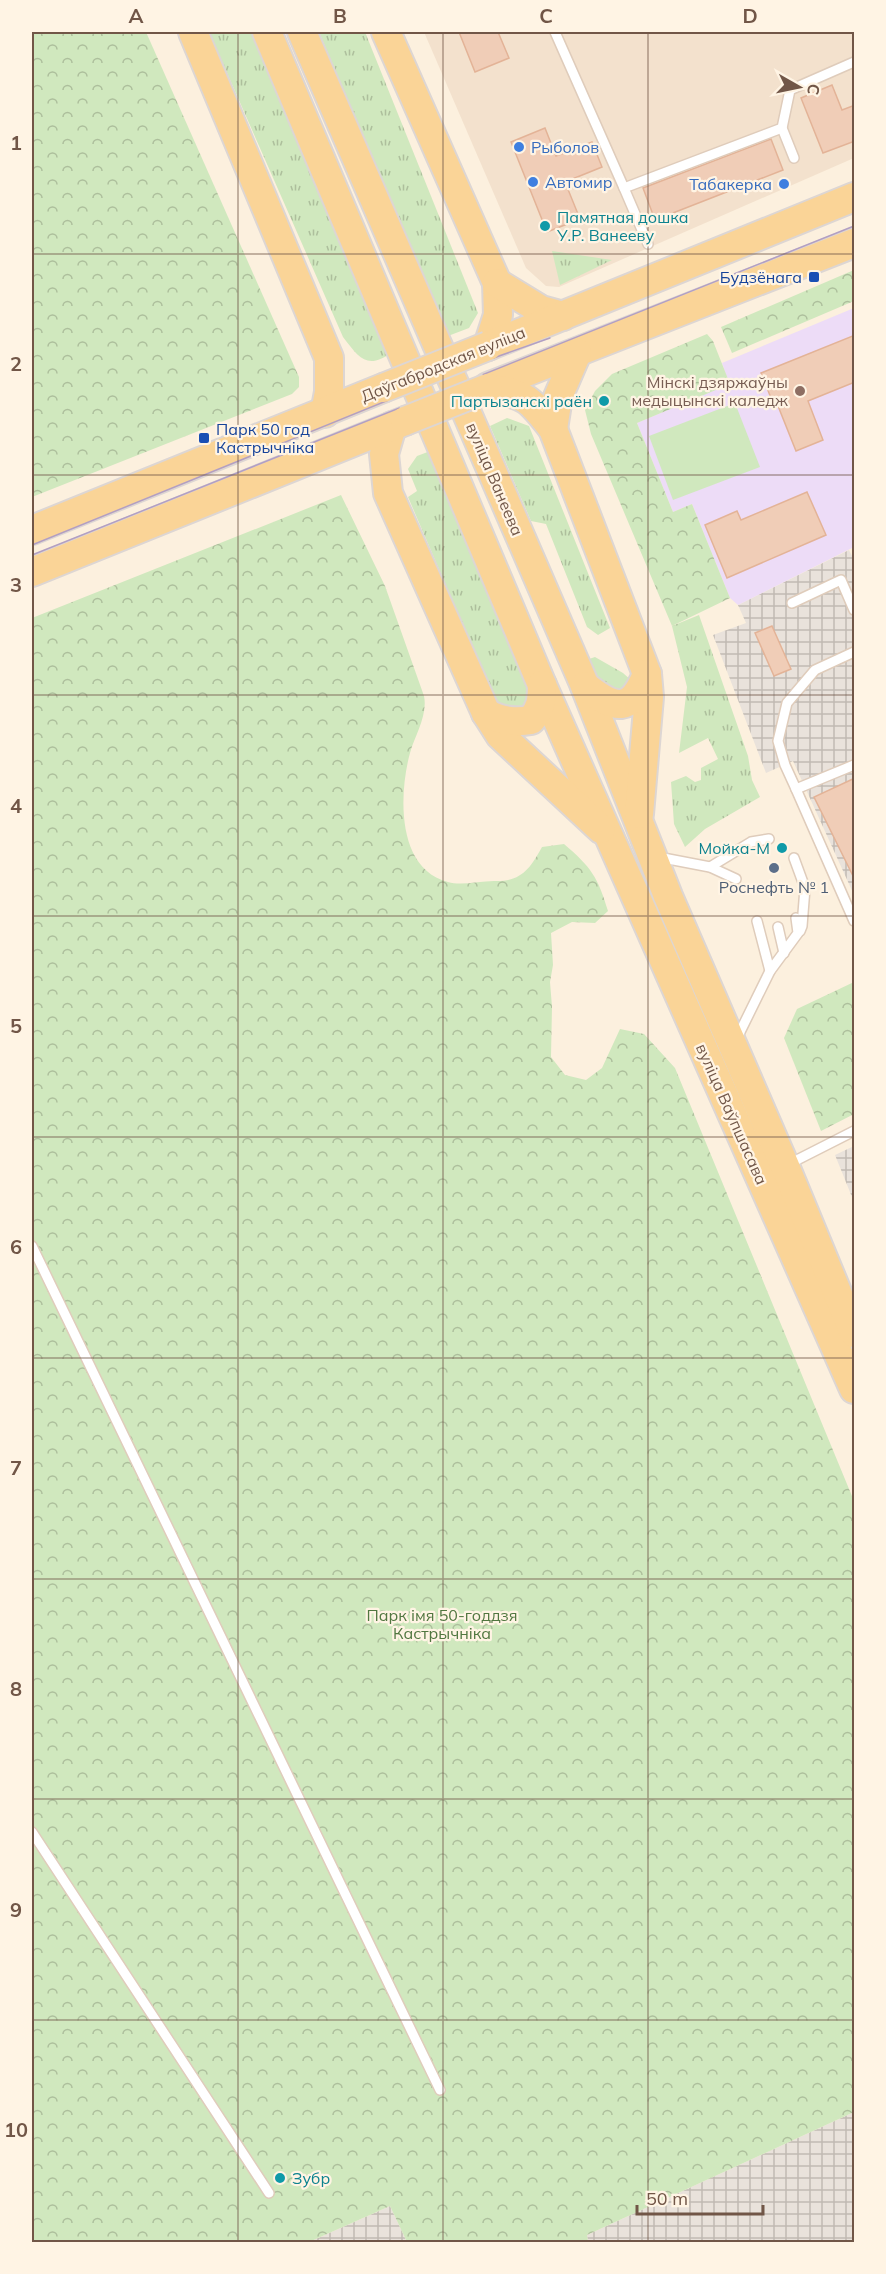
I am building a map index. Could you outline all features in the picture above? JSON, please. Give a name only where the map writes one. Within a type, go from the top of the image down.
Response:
[{"type":"main road","points":[[193,32],[329,358],[329,392],[325,412]]},
{"type":"main road","points":[[267,32],[542,685],[611,839]]},
{"type":"main road","name":"вуліца Ванеева","points":[[302,32],[585,686],[668,896]]},
{"type":"main road","points":[[386,32],[497,283],[498,315],[488,346]]},
{"type":"main road","name":"Даўгабродская вуліца","points":[[32,530],[855,197]]},
{"type":"main road","points":[[32,572],[488,387],[855,243]]},
{"type":"main road","points":[[497,283],[541,310],[562,316]]},
{"type":"main road","points":[[553,429],[558,397],[577,353]]},
{"type":"main road","points":[[329,358],[360,383],[383,388]]},
{"type":"main road","points":[[488,387],[514,392],[532,402],[553,429],[647,674],[650,697],[638,822]]},
{"type":"main road","points":[[388,493],[384,454],[398,423]]},
{"type":"main road","points":[[337,448],[352,454],[367,466],[388,493],[486,713],[500,735],[611,839]]},
{"type":"main road","points":[[585,686],[606,703],[623,704],[632,700],[641,689],[647,674]]},
{"type":"main road","points":[[486,713],[499,720],[511,722],[531,720],[541,704],[542,685]]},
{"type":"main road","name":"вуліца Ваўпшасава","points":[[611,839],[773,1172],[855,1333]]},
{"type":"main road","name":"вуліца Ваўпшасава","points":[[668,896],[734,1046],[773,1172],[855,1389]]},
{"type":"lane","points":[[555,32],[648,243]]},
{"type":"lane","points":[[794,158],[782,128],[790,90],[855,62]]},
{"type":"lane","points":[[624,188],[782,128]]},
{"type":"lane","points":[[792,603],[841,580],[855,610]]},
{"type":"lane","points":[[855,651],[815,670],[787,703],[778,741],[785,765],[855,921]]},
{"type":"lane","points":[[796,789],[855,765]]},
{"type":"lane","points":[[710,867],[751,842],[769,839]]},
{"type":"lane","points":[[651,855],[710,867],[736,879]]},
{"type":"lane","points":[[734,1046],[770,971],[802,926],[805,888],[794,858]]},
{"type":"lane","points":[[796,918],[798,933]]},
{"type":"lane","points":[[757,921],[770,971]]},
{"type":"lane","points":[[778,927],[784,952]]},
{"type":"lane","points":[[773,1172],[855,1131]]},
{"type":"lane","points":[[32,1246],[440,2090]]},
{"type":"lane","points":[[32,1832],[269,2193]]},
{"type":"shaded area","points":[[424,32],[854,32],[854,158],[559,287],[546,286],[526,268]]},
{"type":"shaded area","points":[[854,308],[854,547],[738,605],[730,598],[692,504],[673,512],[637,423],[729,384],[722,363]]},
{"type":"shaded area","points":[[849,550],[854,560],[854,895],[793,761],[766,773],[713,635],[746,623],[738,605]]},
{"type":"shaded area","points":[[854,1146],[854,1202],[835,1155]]},
{"type":"shaded area","points":[[854,2112],[854,2242],[588,2242],[587,2235]]},
{"type":"shaded area","points":[[390,2206],[407,2242],[309,2242]]},
{"type":"green space","points":[[32,32],[146,32],[299,377],[299,387],[292,394],[32,497]]},
{"type":"green space","points":[[209,32],[253,32],[393,352],[377,360],[365,360],[343,337]]},
{"type":"green space","points":[[319,32],[365,32],[478,313],[469,328],[448,336]]},
{"type":"green space","points":[[552,251],[612,260],[560,285]]},
{"type":"green space","points":[[854,270],[854,301],[732,353],[721,327]]},
{"type":"green space","points":[[707,334],[713,341],[730,384],[637,423],[673,512],[692,504],[730,598],[672,626],[591,434],[585,410],[595,391],[612,374]]},
{"type":"green space","points":[[735,403],[760,467],[673,500],[649,436]]},
{"type":"green space","points":[[507,418],[529,426],[610,628],[598,635],[587,627],[546,524],[531,521],[490,426]]},
{"type":"green space","points":[[433,450],[535,692],[530,708],[499,709],[408,497],[417,491],[408,469],[417,456]]},
{"type":"green space","name":"Парк імя 50-годдзя Кастрычніка","points":[[341,495],[385,586],[424,696],[423,718],[410,753],[404,788],[405,828],[410,846],[419,862],[431,874],[453,883],[511,879],[529,868],[542,847],[564,844],[581,859],[592,873],[601,889],[608,911],[595,923],[572,922],[551,933],[553,965],[550,982],[551,1057],[565,1075],[586,1080],[602,1068],[620,1029],[644,1034],[675,1068],[854,1501],[854,2112],[587,2235],[588,2242],[407,2242],[390,2206],[309,2242],[32,2242],[32,618]]},
{"type":"green space","points":[[699,615],[748,756],[752,780],[760,797],[705,829],[685,847],[674,824],[671,782],[686,776],[695,782],[701,780],[701,768],[718,759],[708,738],[679,753],[687,687],[672,626]]},
{"type":"green space","points":[[595,657],[623,673],[632,681],[623,693],[608,697],[586,660]]},
{"type":"green space","points":[[854,982],[854,1114],[821,1131],[784,1038],[797,1009]]},
{"type":"building","points":[[459,32],[498,32],[509,58],[475,72]]},
{"type":"building","points":[[832,85],[842,110],[855,105],[855,141],[823,153],[801,98]]},
{"type":"building","points":[[545,128],[556,156],[592,142],[602,167],[565,182],[580,219],[547,232],[511,142]]},
{"type":"building","points":[[771,139],[783,170],[655,220],[643,188]]},
{"type":"building","name":"Мінскі дзяржаўны медыцынскі каледж","points":[[855,335],[855,382],[808,401],[823,440],[796,451],[778,406],[775,408],[761,373]]},
{"type":"building","points":[[807,492],[826,535],[727,578],[705,525],[737,511],[741,520]]},
{"type":"building","points":[[772,626],[791,669],[774,676],[755,633]]},
{"type":"building","points":[[855,778],[855,880],[814,797]]},
{"type":"tram line","points":[[32,555],[854,226]]},
{"type":"tram line","points":[[32,545],[482,362],[550,338]]},
{"type":"place","name":"Рыболов","points":[[519,147]]},
{"type":"place","name":"Автомир","points":[[533,182]]},
{"type":"place","name":"Табакерка","points":[[784,184]]},
{"type":"place","name":"Памятная дошка У.Р. Ванееву","points":[[545,226]]},
{"type":"place","name":"Будзёнага","points":[[814,277]]},
{"type":"place","name":"Мінскі дзяржаўны медыцынскі каледж","points":[[800,391]]},
{"type":"place","name":"Партызанскі раён","points":[[604,401]]},
{"type":"place","name":"Парк 50 год Кастрычніка","points":[[204,438]]},
{"type":"place","name":"Мойка-М","points":[[782,848]]},
{"type":"place","name":"Роснефть № 1","points":[[774,868]]},
{"type":"place","name":"Зубр","points":[[280,2178]]}]
